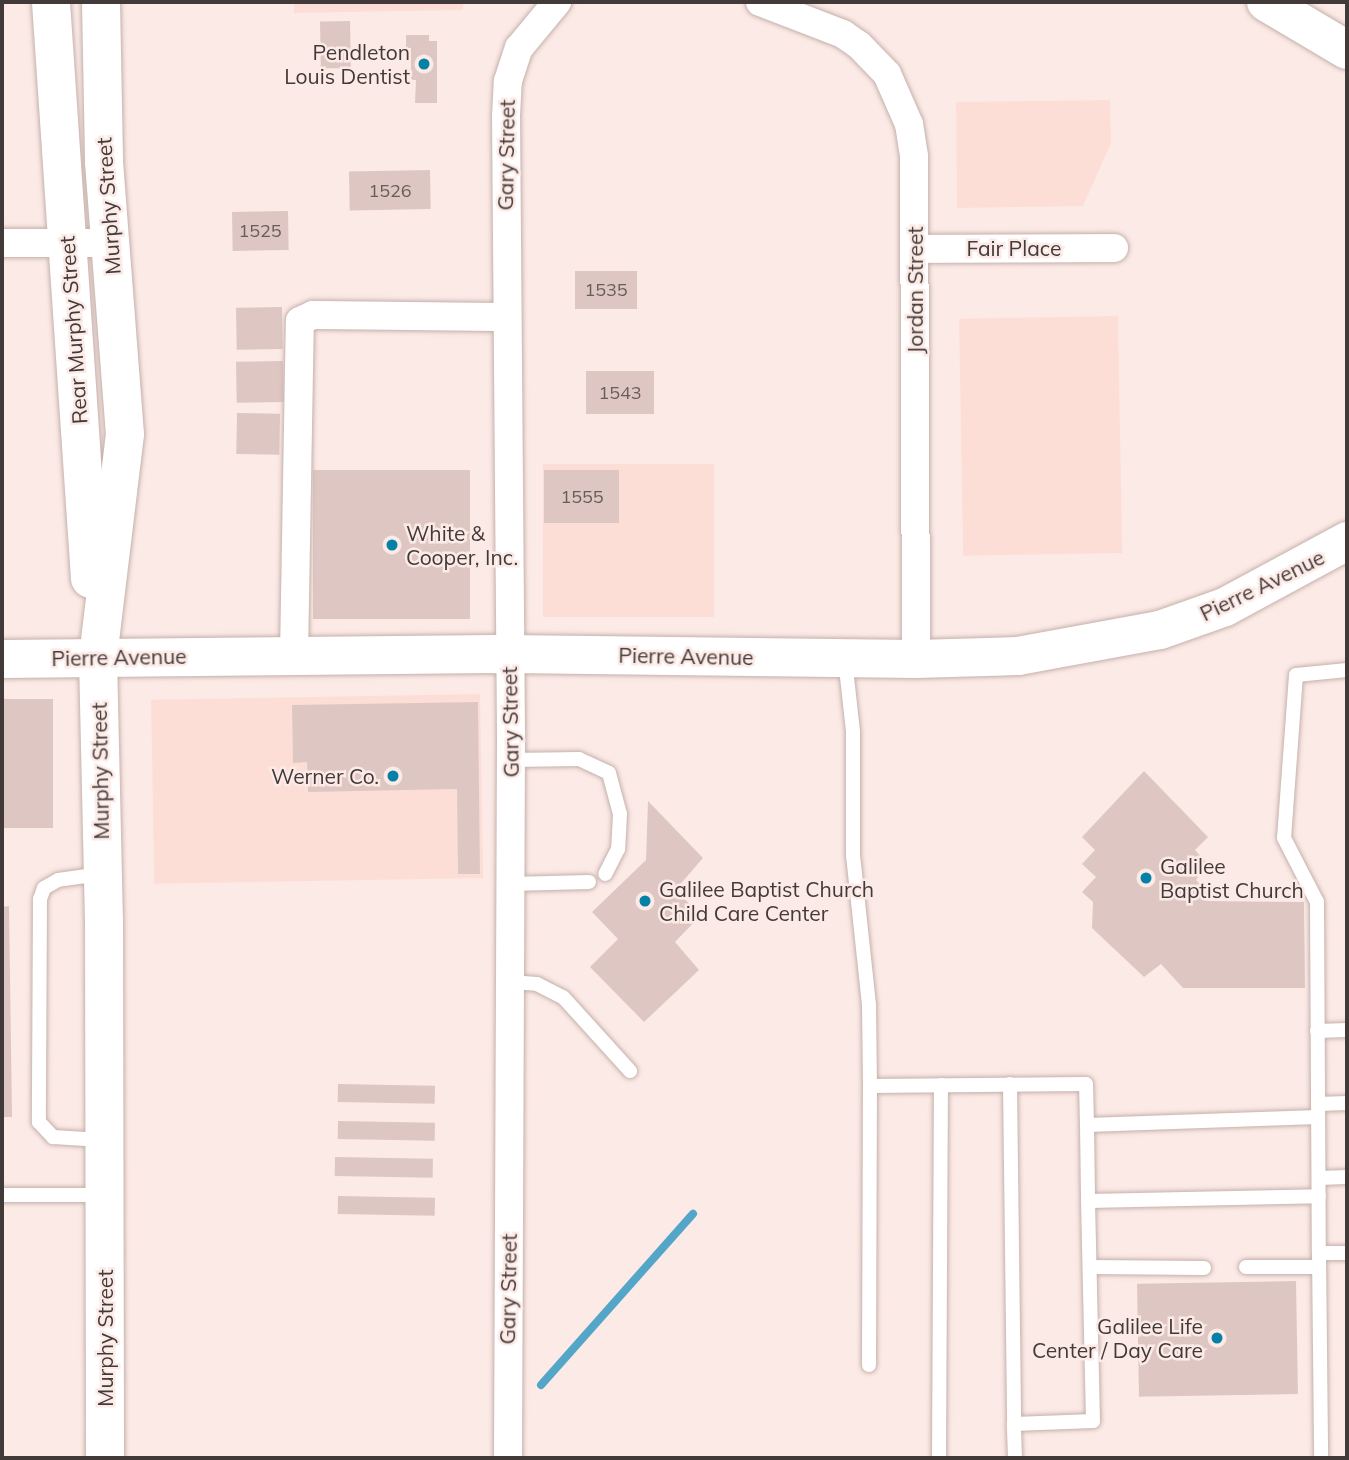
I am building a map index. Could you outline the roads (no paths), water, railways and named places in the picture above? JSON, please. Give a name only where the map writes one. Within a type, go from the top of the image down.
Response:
[{"type":"main road","name":"Rear Murphy Street","points":[[51,2],[66,243],[98,657]]},
{"type":"main road","name":"Murphy Street","points":[[101,2],[110,243],[125,434],[98,657],[103,873],[105,1458]]},
{"type":"main road","points":[[1266,2],[1333,41]]},
{"type":"main road","name":"Pierre Avenue","points":[[2,659],[508,654],[916,659],[1018,656],[1160,630],[1225,607],[1345,547]]},
{"type":"street","name":"Gary Street","points":[[508,1458],[511,760],[505,317],[508,81],[519,48],[557,2]]},
{"type":"street","name":"Jordan Street","points":[[761,2],[842,34],[887,74],[909,124],[914,157],[916,659]]},
{"type":"street","points":[[2,243],[110,243]]},
{"type":"street","name":"Fair Place","points":[[915,249],[1114,248]]},
{"type":"street","points":[[294,656],[300,321],[313,315],[505,317]]},
{"type":"lane","points":[[845,658],[853,732],[853,855],[869,1004],[869,1365]]},
{"type":"lane","points":[[1321,1458],[1317,902],[1284,838],[1296,675],[1347,670]]},
{"type":"lane","points":[[511,760],[579,759],[609,773],[620,814],[618,849],[605,874]]},
{"type":"lane","points":[[103,873],[58,880],[44,888],[40,899],[39,1122],[53,1137],[105,1140]]},
{"type":"lane","points":[[510,884],[589,882]]},
{"type":"lane","points":[[510,982],[537,984],[563,997],[630,1071]]},
{"type":"lane","points":[[1317,1031],[1347,1030]]},
{"type":"lane","points":[[1010,1084],[1015,1458]]},
{"type":"lane","points":[[870,1086],[1086,1084],[1093,1421],[1014,1424]]},
{"type":"lane","points":[[939,1458],[941,1085]]},
{"type":"lane","points":[[1087,1125],[1318,1110],[1347,1103]]},
{"type":"lane","points":[[1319,1178],[1347,1177]]},
{"type":"lane","points":[[2,1195],[105,1195]]},
{"type":"lane","points":[[1088,1201],[1319,1196]]},
{"type":"lane","points":[[1246,1267],[1319,1260],[1347,1253]]},
{"type":"lane","points":[[1090,1267],[1204,1268]]},
{"type":"waterway","points":[[541,1385],[693,1214]]},
{"type":"place","name":"Pendleton Louis Dentist","points":[[424,64]]},
{"type":"place","name":"White & Cooper, Inc.","points":[[392,545]]},
{"type":"place","name":"Werner Co.","points":[[393,776]]},
{"type":"place","name":"Galilee Baptist Church","points":[[1146,878]]},
{"type":"place","name":"Galilee Baptist Church Child Care Center","points":[[645,901]]},
{"type":"place","name":"Galilee Life Center / Day Care","points":[[1217,1338]]}]
